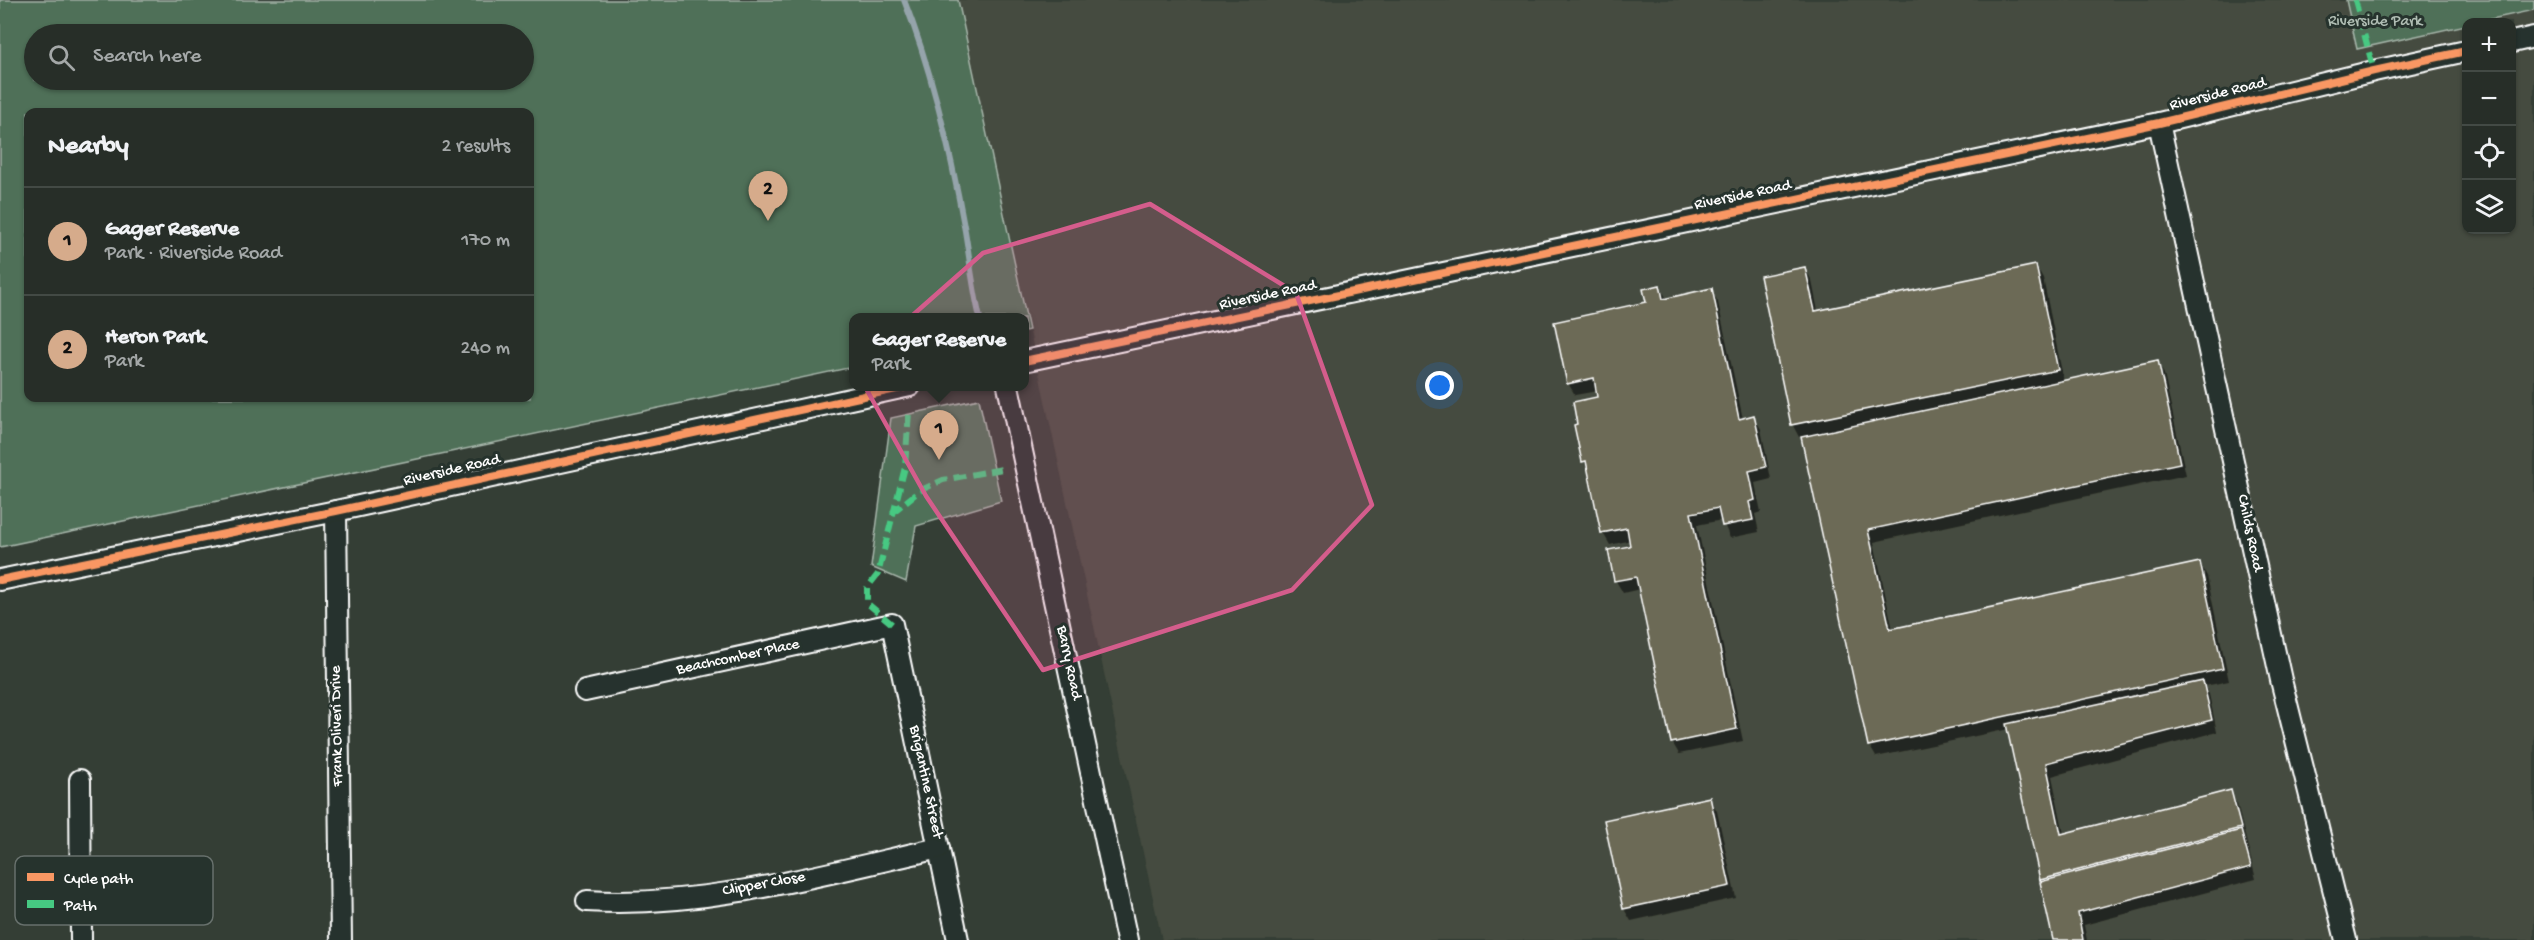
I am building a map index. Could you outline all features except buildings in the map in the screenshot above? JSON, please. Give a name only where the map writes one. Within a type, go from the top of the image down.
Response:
[{"type":"street","points":[[2516,41],[2534,37]]},
{"type":"street","name":"Riverside Road","points":[[1029,360],[2159,123],[2462,52]]},
{"type":"street","name":"Childs Road","points":[[2159,123],[2281,680],[2346,940]]},
{"type":"street","name":"Riverside Road","points":[[0,580],[336,511],[891,391]]},
{"type":"street","name":"Barry Road","points":[[1009,391],[1127,940]]},
{"type":"street","name":"Frank Oliveri Drive","points":[[336,511],[341,940]]},
{"type":"street","name":"Beachcomber Place","points":[[585,691],[891,624]]},
{"type":"street","name":"Brigantine Street","points":[[891,624],[958,940]]},
{"type":"street","points":[[80,780],[80,856]]},
{"type":"street","name":"Clipper Close","points":[[587,901],[631,903],[770,887],[939,848]]},
{"type":"street","points":[[81,925],[81,940]]},
{"type":"highlighted area","points":[[1150,204],[1296,293],[1372,505],[1292,590],[1043,670],[926,496],[854,367],[983,253]]},
{"type":"shaded area","points":[[958,0],[2346,0],[2357,49],[2462,26],[2462,234],[2516,234],[2516,18],[2496,18],[2534,10],[2534,940],[1162,940],[1029,327],[1029,313],[1026,313]]},
{"type":"green space","points":[[0,0],[958,0],[1025,313],[849,313],[849,368],[0,547]]},
{"type":"green space","name":"Riverside Park","points":[[2346,0],[2534,0],[2534,10],[2496,18],[2462,18],[2462,26],[2357,49]]},
{"type":"green space","points":[[979,399],[1001,501],[916,526],[906,582],[871,567],[891,418]]},
{"type":"waterway","points":[[904,0],[924,56],[947,143],[960,202],[979,313]]},
{"type":"marked path","points":[[2355,0],[2374,71]]},
{"type":"marked path","points":[[892,624],[867,603],[867,588],[878,574],[905,467],[909,412]]},
{"type":"marked path","points":[[892,513],[919,491],[943,480],[1002,469]]},
{"type":"cycle path","points":[[1029,360],[2159,123],[2462,52]]},
{"type":"cycle path","points":[[0,580],[336,511],[887,391]]},
{"type":"place","name":"Heron Park","points":[[768,221]]},
{"type":"place","name":"Gager Reserve","points":[[939,460]]}]
